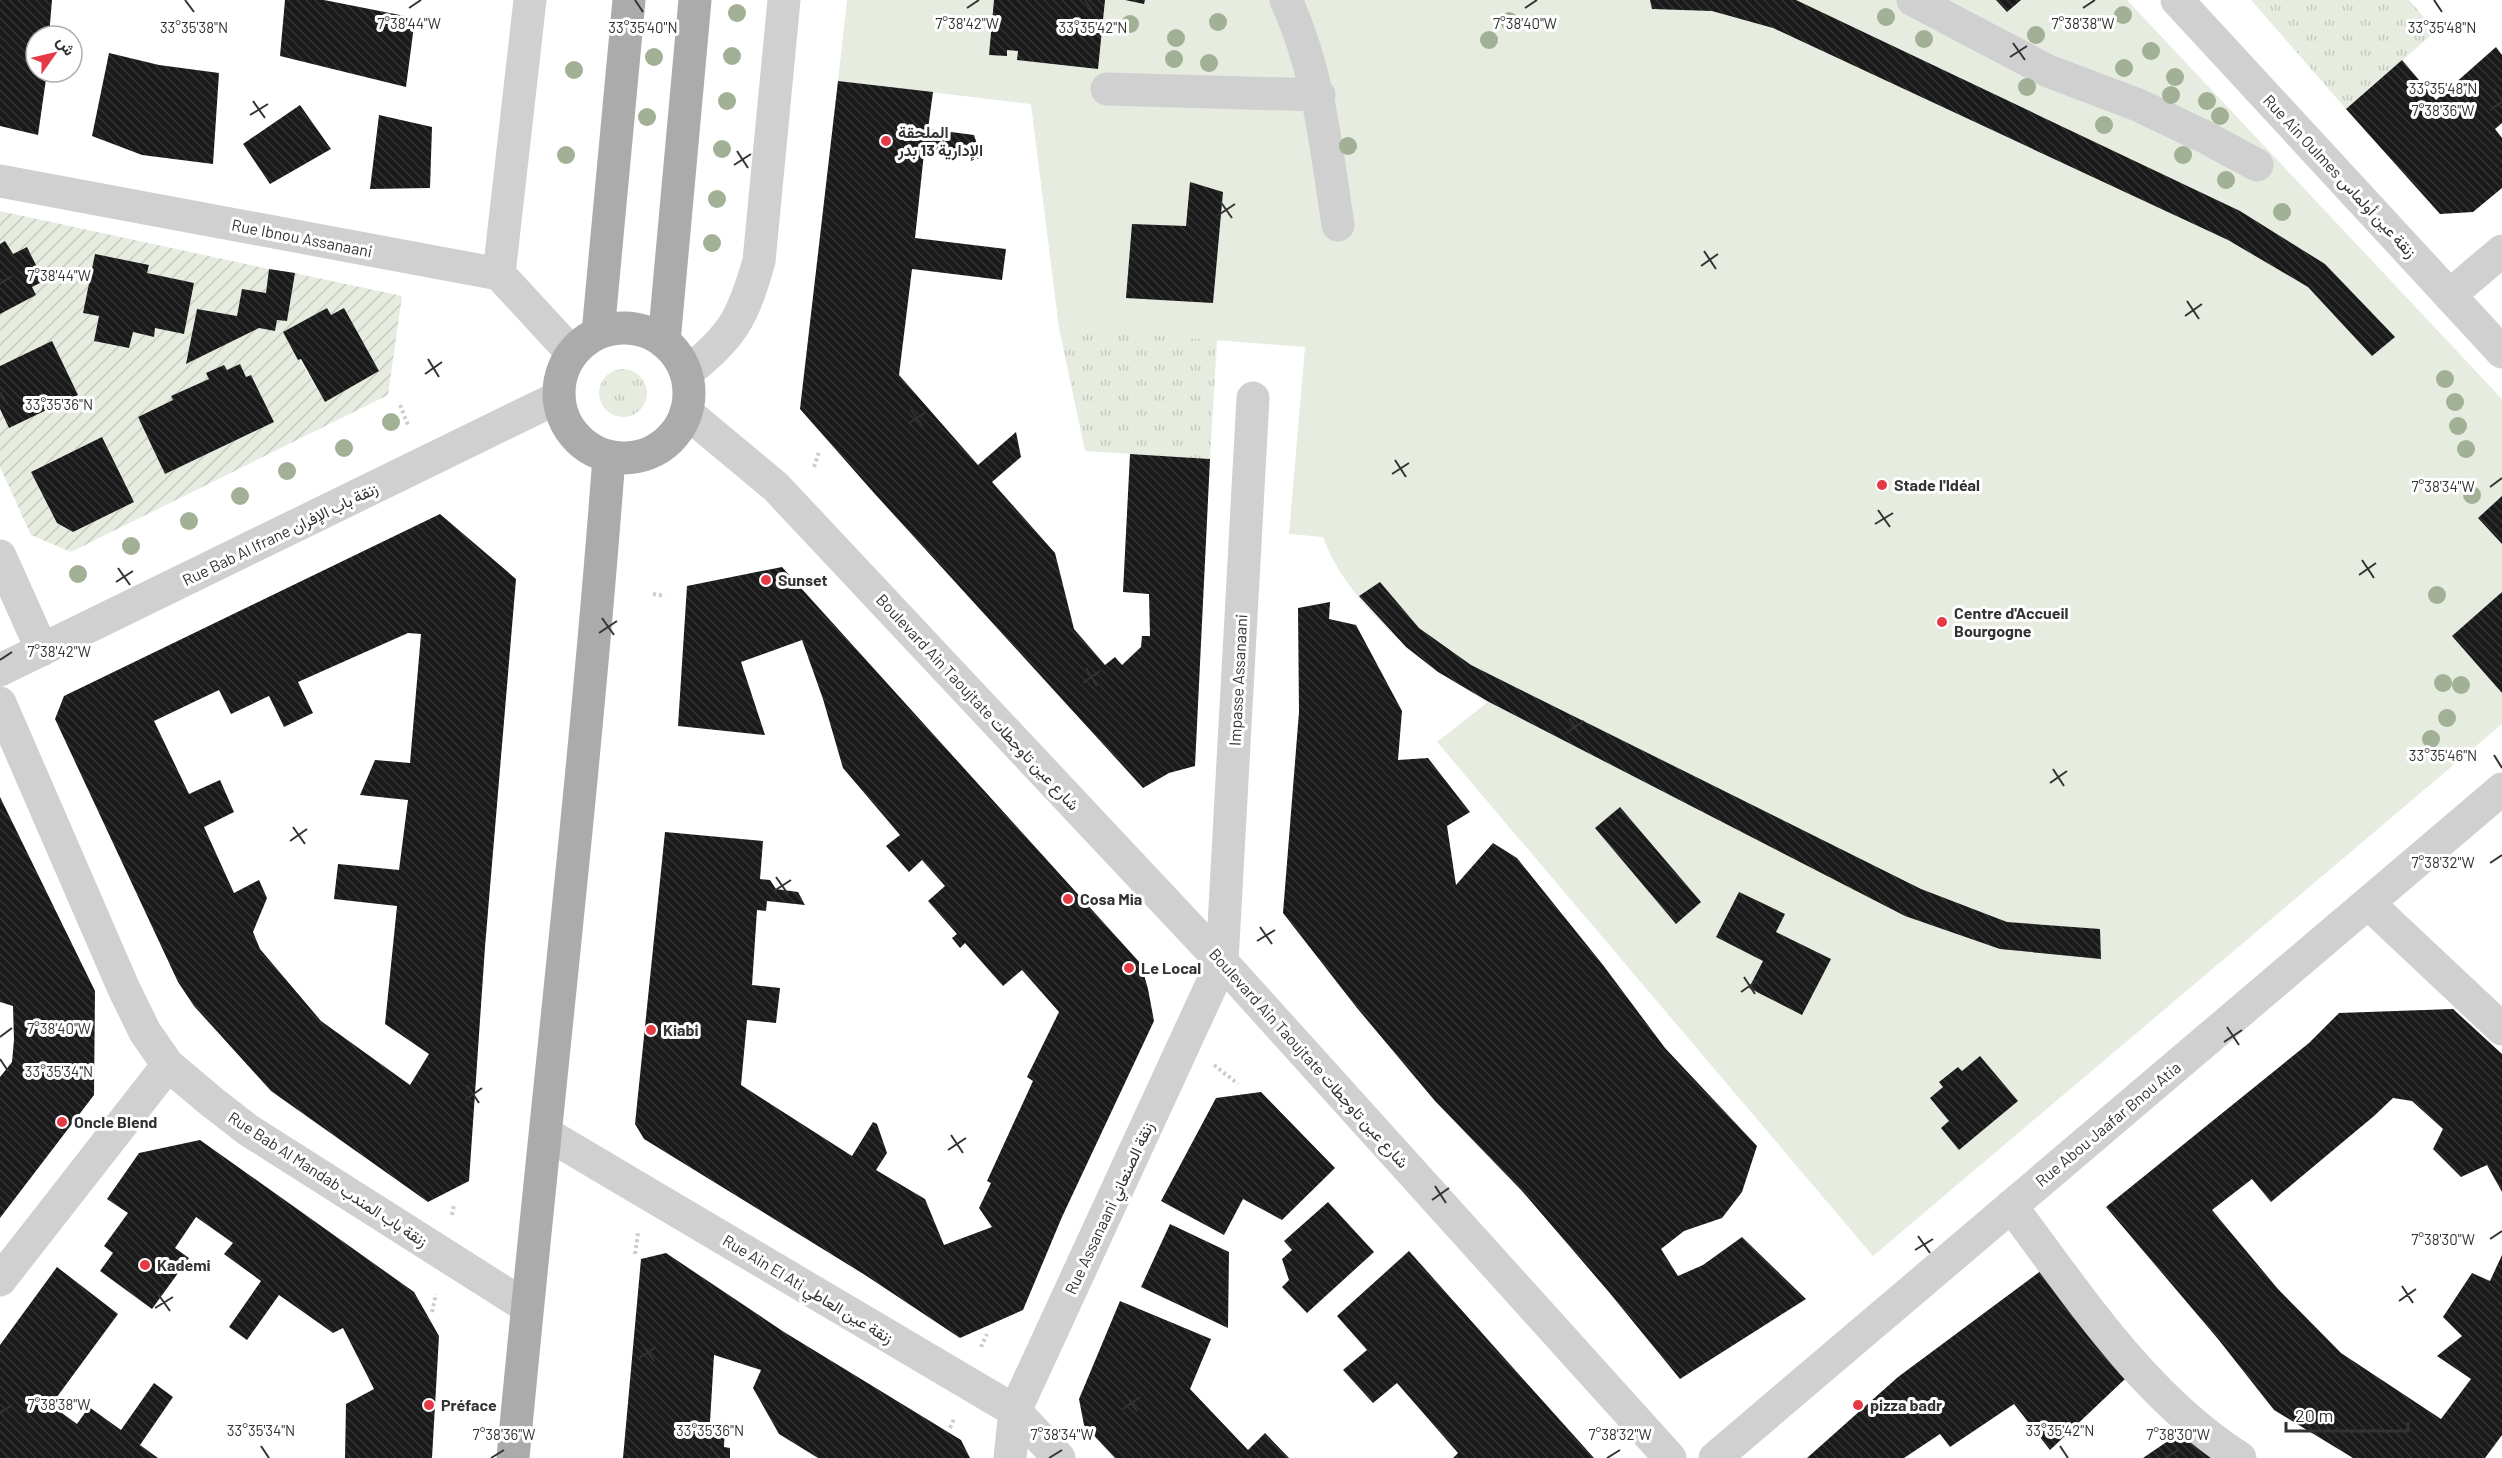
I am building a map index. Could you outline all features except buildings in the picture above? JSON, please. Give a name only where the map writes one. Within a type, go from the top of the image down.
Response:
[{"type":"main road","points":[[598,333],[629,0]]},
{"type":"main road","points":[[664,342],[695,0]]},
{"type":"main road","points":[[615,328],[632,328],[649,333],[664,342],[678,356],[686,373],[689,392],[686,412],[678,430],[663,445],[646,454],[625,458],[609,457],[591,449],[579,439],[562,413],[559,397],[562,374],[572,353],[584,341],[598,333],[615,328]]},
{"type":"main road","points":[[513,1458],[527,1307],[547,1134],[599,589],[609,457]]},
{"type":"street","points":[[531,0],[499,274],[572,353]]},
{"type":"street","points":[[686,373],[711,354],[729,335],[751,288],[759,261],[784,0]]},
{"type":"street","points":[[1286,0],[1301,33],[1318,95],[1338,225]]},
{"type":"street","points":[[1912,0],[2048,71],[2138,105],[2258,165]]},
{"type":"street","name":"Rue Ain Oulmes زنقة عين أولماس","points":[[2177,0],[2502,352]]},
{"type":"street","points":[[1107,89],[1318,95]]},
{"type":"street","name":"Rue Ibnou Assanaani","points":[[0,181],[499,274]]},
{"type":"street","points":[[2450,295],[2502,251]]},
{"type":"street","name":"Rue Bab Al Ifrane زنقة باب الإفران","points":[[0,670],[559,397]]},
{"type":"street","name":"Impasse Assanaani","points":[[1222,962],[1253,398]]},
{"type":"street","name":"Boulevard Ain Taoujtate شارع عين تاوجطات","points":[[686,412],[776,487],[1222,962],[1670,1458]]},
{"type":"street","points":[[0,556],[42,650]]},
{"type":"street","name":"Rue Bab Al Mandab زنقة باب المندب","points":[[0,704],[124,989],[145,1032],[168,1065],[248,1130],[527,1307]]},
{"type":"street","name":"Rue Abou Jaafar Bnou Atia","points":[[1714,1458],[2502,789]]},
{"type":"street","points":[[2368,903],[2502,1029]]},
{"type":"street","name":"Rue Assanaani زنقة الصنعاني","points":[[1010,1458],[1015,1411],[1222,962]]},
{"type":"street","points":[[0,1280],[168,1065]]},
{"type":"street","name":"Rue Ain El Ati زنقة عين العاطي","points":[[547,1134],[1015,1411],[1059,1458]]},
{"type":"street","points":[[2011,1206],[2144,1378],[2180,1412],[2240,1458]]},
{"type":"path","points":[[400,405],[408,425]]},
{"type":"path","points":[[814,467],[819,452]]},
{"type":"path","points":[[653,594],[665,596]]},
{"type":"path","points":[[1211,1063],[1238,1084]]},
{"type":"path","points":[[635,1254],[639,1226]]},
{"type":"path","points":[[432,1312],[436,1294]]},
{"type":"path","points":[[981,1347],[987,1334]]},
{"type":"path","points":[[950,1428],[954,1418]]},
{"type":"green space","name":"Stade l'Idéal","points":[[847,0],[2127,0],[2502,399],[2502,724],[1873,1256],[1437,742],[1488,702],[1440,672],[1415,653],[1370,611],[1335,563],[1323,537],[1289,534],[1305,347],[1059,328],[1031,104],[838,81]]},
{"type":"green space","points":[[2251,0],[2409,0],[2436,31],[2346,109]]},
{"type":"green space","points":[[0,211],[269,269],[266,293],[242,289],[237,316],[197,309],[187,364],[259,328],[275,331],[277,320],[287,321],[295,273],[402,296],[388,395],[71,552],[31,535],[0,467],[0,409],[9,428],[78,395],[52,342],[0,366],[0,314],[36,295],[32,287],[44,281],[27,247],[13,254],[5,241],[0,244]],"holes":[[[149,266],[147,273],[194,284],[184,334],[155,328],[153,337],[133,332],[129,348],[95,341],[99,316],[83,313]],[[327,308],[331,315],[344,308],[379,371],[325,402],[283,332]],[[224,365],[227,370],[240,365],[246,377],[251,375],[274,421],[165,474],[138,417],[173,400],[171,396],[209,379],[207,373]],[[102,437],[134,501],[73,532],[57,523],[31,472]]]},
{"type":"green space","points":[[1059,328],[1217,340],[1210,459],[1085,451]]},
{"type":"green space","points":[[618,369],[628,369],[640,376],[647,388],[647,398],[640,410],[628,417],[618,417],[603,406],[599,398],[599,388],[610,373]]},
{"type":"place","name":"الملحقة الإدارية 13 بدر","points":[[886,141]]},
{"type":"place","name":"Stade l'Idéal","points":[[1882,485]]},
{"type":"place","name":"Sunset","points":[[766,580]]},
{"type":"place","name":"Centre d'Accueil Bourgogne","points":[[1942,622]]},
{"type":"place","name":"Cosa Mia","points":[[1068,899]]},
{"type":"place","name":"Le Local","points":[[1129,968]]},
{"type":"place","name":"Kiabi","points":[[651,1030]]},
{"type":"place","name":"Oncle Blend","points":[[62,1122]]},
{"type":"place","name":"Kademi","points":[[145,1265]]},
{"type":"place","name":"Préface","points":[[429,1405]]},
{"type":"place","name":"pizza badr","points":[[1858,1405]]}]
